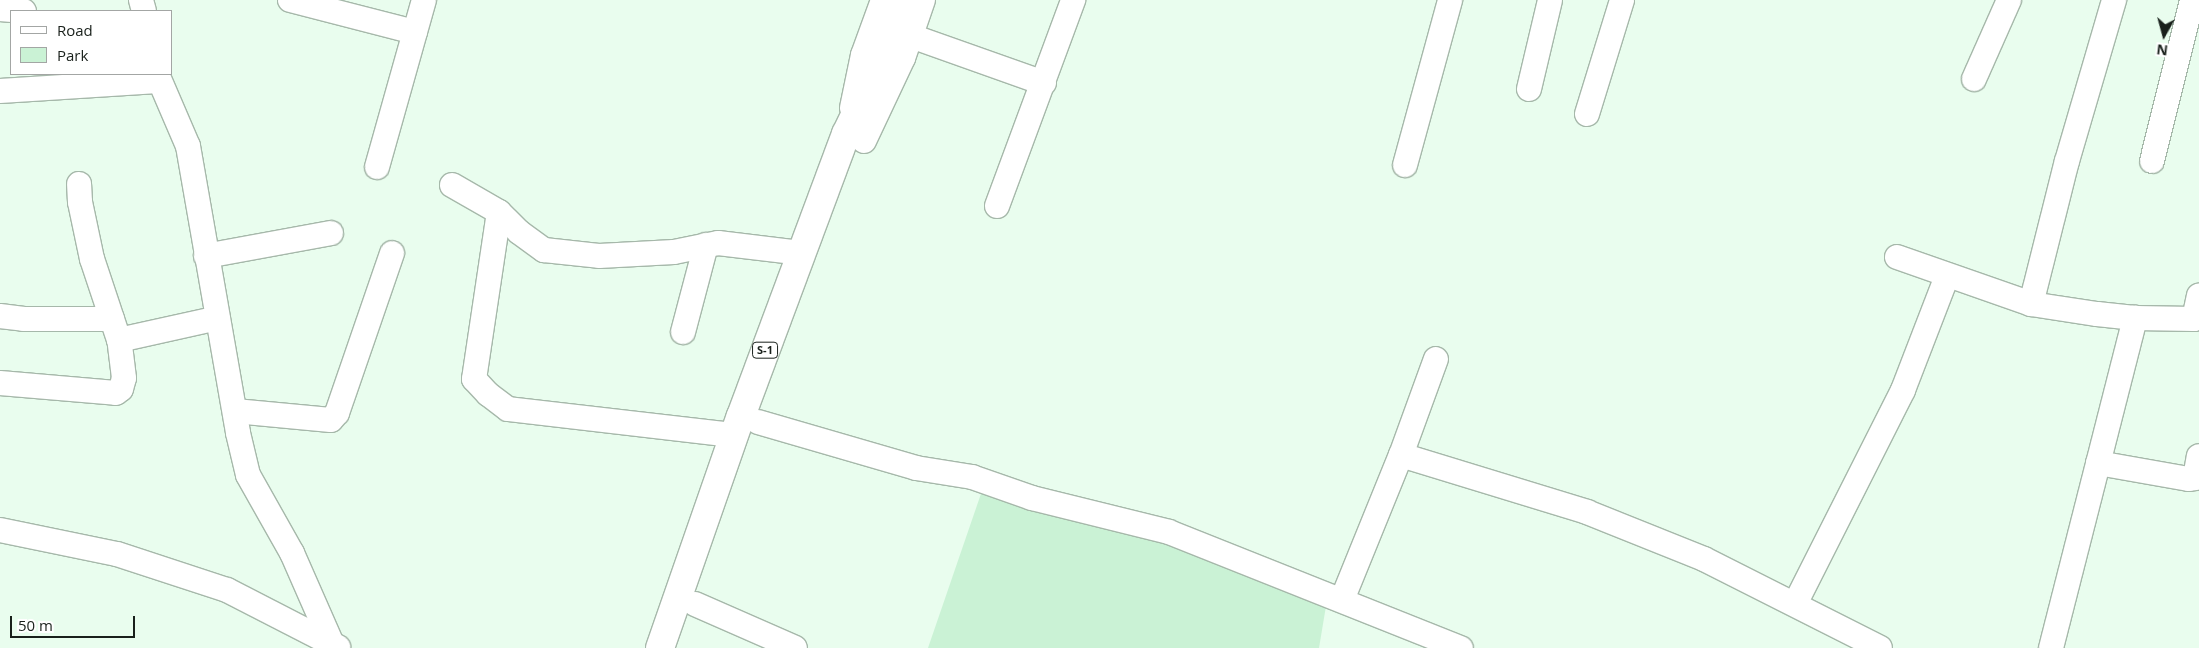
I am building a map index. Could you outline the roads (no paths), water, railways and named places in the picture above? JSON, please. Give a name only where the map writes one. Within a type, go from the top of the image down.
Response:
[{"type":"main road","name":"S-1","points":[[680,648],[882,57],[904,0]]},
{"type":"main road","name":"S-1","points":[[660,648],[734,435],[802,253],[855,138]]},
{"type":"street","points":[[290,0],[414,32]]},
{"type":"street","points":[[376,167],[424,0]]},
{"type":"street","points":[[855,138],[863,55],[883,0]]},
{"type":"street","points":[[855,138],[903,58],[923,0]]},
{"type":"street","points":[[997,206],[1044,83],[1073,0]]},
{"type":"street","points":[[1405,165],[1450,0]]},
{"type":"street","points":[[1530,89],[1550,0]]},
{"type":"street","points":[[1587,114],[1622,0]]},
{"type":"street","points":[[1974,79],[2008,0]]},
{"type":"street","points":[[2031,304],[2067,161],[2114,0]]},
{"type":"street","points":[[2152,161],[2192,0]]},
{"type":"street","points":[[911,36],[1044,83]]},
{"type":"street","points":[[0,91],[158,78],[188,146],[206,256],[248,475],[292,553],[336,646]]},
{"type":"street","points":[[0,383],[116,393],[121,389],[124,378],[115,330],[92,259],[80,202],[79,184]]},
{"type":"street","points":[[452,185],[499,212],[519,232],[544,250],[599,256],[674,252],[718,243],[802,253]]},
{"type":"street","points":[[499,212],[474,379],[488,394],[508,409],[734,435]]},
{"type":"street","points":[[206,256],[331,233]]},
{"type":"street","points":[[683,332],[706,245]]},
{"type":"street","points":[[235,411],[331,420],[337,413],[392,253]]},
{"type":"street","points":[[1897,257],[2031,304],[2135,318],[2194,319],[2199,296]]},
{"type":"street","points":[[1795,604],[1903,390],[1947,276]]},
{"type":"street","points":[[0,316],[115,330],[218,318]]},
{"type":"street","points":[[2051,648],[2135,318]]},
{"type":"street","points":[[1342,600],[1401,454],[1436,358]]},
{"type":"street","points":[[758,422],[916,468],[972,477],[1032,498],[1169,532],[1461,648]]},
{"type":"street","points":[[1401,454],[1587,512],[1704,559],[1880,648]]},
{"type":"street","points":[[2098,463],[2189,479],[2195,478],[2199,456]]},
{"type":"street","points":[[0,530],[117,554],[228,590],[336,646]]},
{"type":"street","points":[[695,604],[795,648]]}]
